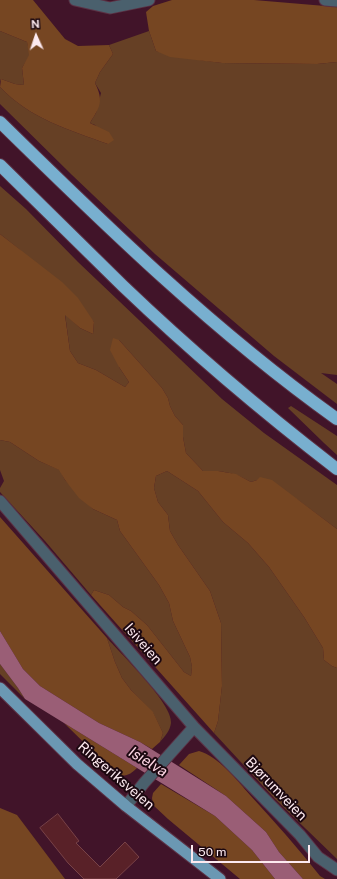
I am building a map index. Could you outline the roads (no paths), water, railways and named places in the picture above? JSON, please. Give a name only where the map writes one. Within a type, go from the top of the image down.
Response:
[{"type":"highway","points":[[1,123],[149,265],[266,364],[337,419]]},
{"type":"highway","points":[[0,166],[183,341],[246,396],[337,469]]},
{"type":"main road","name":"Ringeriksveien","points":[[0,688],[77,764],[126,806],[220,879]]},
{"type":"street","points":[[75,0],[110,8],[149,0]]},
{"type":"street","points":[[325,0],[337,1]]},
{"type":"street","name":"Isiveien","points":[[0,501],[194,727]]},
{"type":"street","points":[[126,806],[144,783],[194,727]]},
{"type":"street","name":"Bjørumveien","points":[[194,727],[300,836],[318,857],[337,870]]},
{"type":"water","name":"Isielva","points":[[0,631],[23,669],[40,686],[99,723],[140,742],[226,796],[266,832],[279,852],[303,879],[275,879],[252,850],[215,816],[25,699],[0,664]]}]
